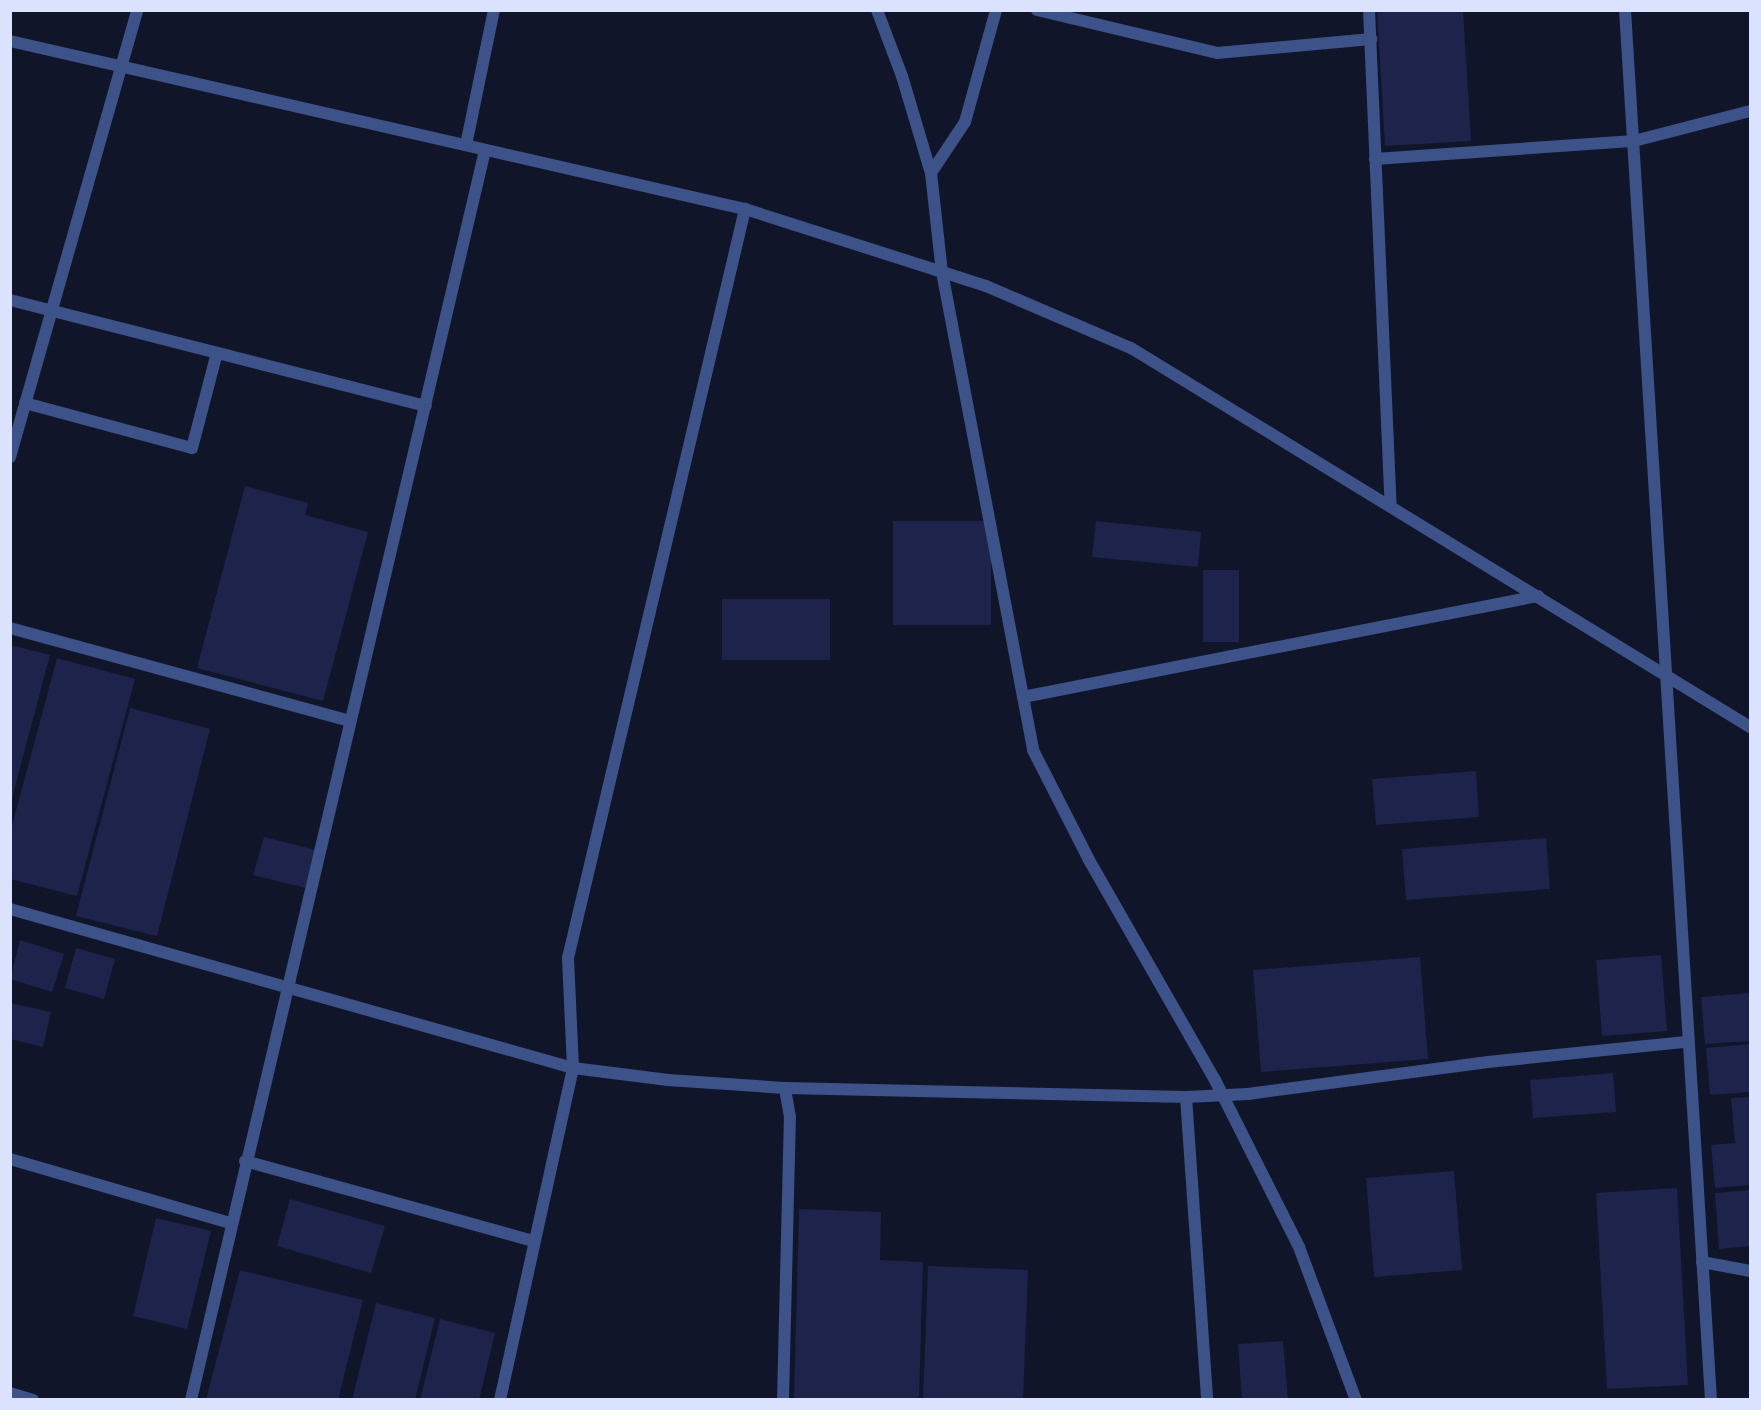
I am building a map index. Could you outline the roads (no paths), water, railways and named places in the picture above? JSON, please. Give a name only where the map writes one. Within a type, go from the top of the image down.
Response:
[{"type":"street","points":[[10,457],[137,10]]},
{"type":"street","points":[[466,145],[494,10]]},
{"type":"street","points":[[877,10],[902,76],[931,173],[941,233],[942,272],[1034,750],[1078,840],[1223,1095],[1299,1247],[1356,1400]]},
{"type":"street","points":[[931,173],[965,122],[996,10]]},
{"type":"street","points":[[1037,10],[1217,52],[1371,39]]},
{"type":"street","points":[[1369,10],[1390,506]]},
{"type":"street","points":[[1625,10],[1668,679],[1686,1042],[1711,1400]]},
{"type":"street","points":[[10,41],[745,209],[942,272],[1131,348],[1538,596],[1668,679],[1750,726]]},
{"type":"street","points":[[1375,159],[1634,141],[1750,111]]},
{"type":"street","points":[[191,1400],[285,987],[351,721],[485,150]]},
{"type":"street","points":[[500,1400],[573,1068],[568,958],[745,209]]},
{"type":"street","points":[[10,300],[426,406]]},
{"type":"street","points":[[25,404],[192,448],[217,353]]},
{"type":"street","points":[[1023,697],[1538,596]]},
{"type":"street","points":[[10,628],[351,721]]},
{"type":"street","points":[[10,909],[573,1068],[785,1088],[1186,1097],[1223,1095],[1686,1042]]},
{"type":"street","points":[[783,1400],[790,1117],[785,1088]]},
{"type":"street","points":[[1186,1097],[1207,1400]]},
{"type":"street","points":[[10,1159],[231,1223]]},
{"type":"street","points":[[246,1161],[534,1240]]},
{"type":"street","points":[[1702,1262],[1750,1271]]},
{"type":"street","points":[[10,1393],[33,1400]]}]
